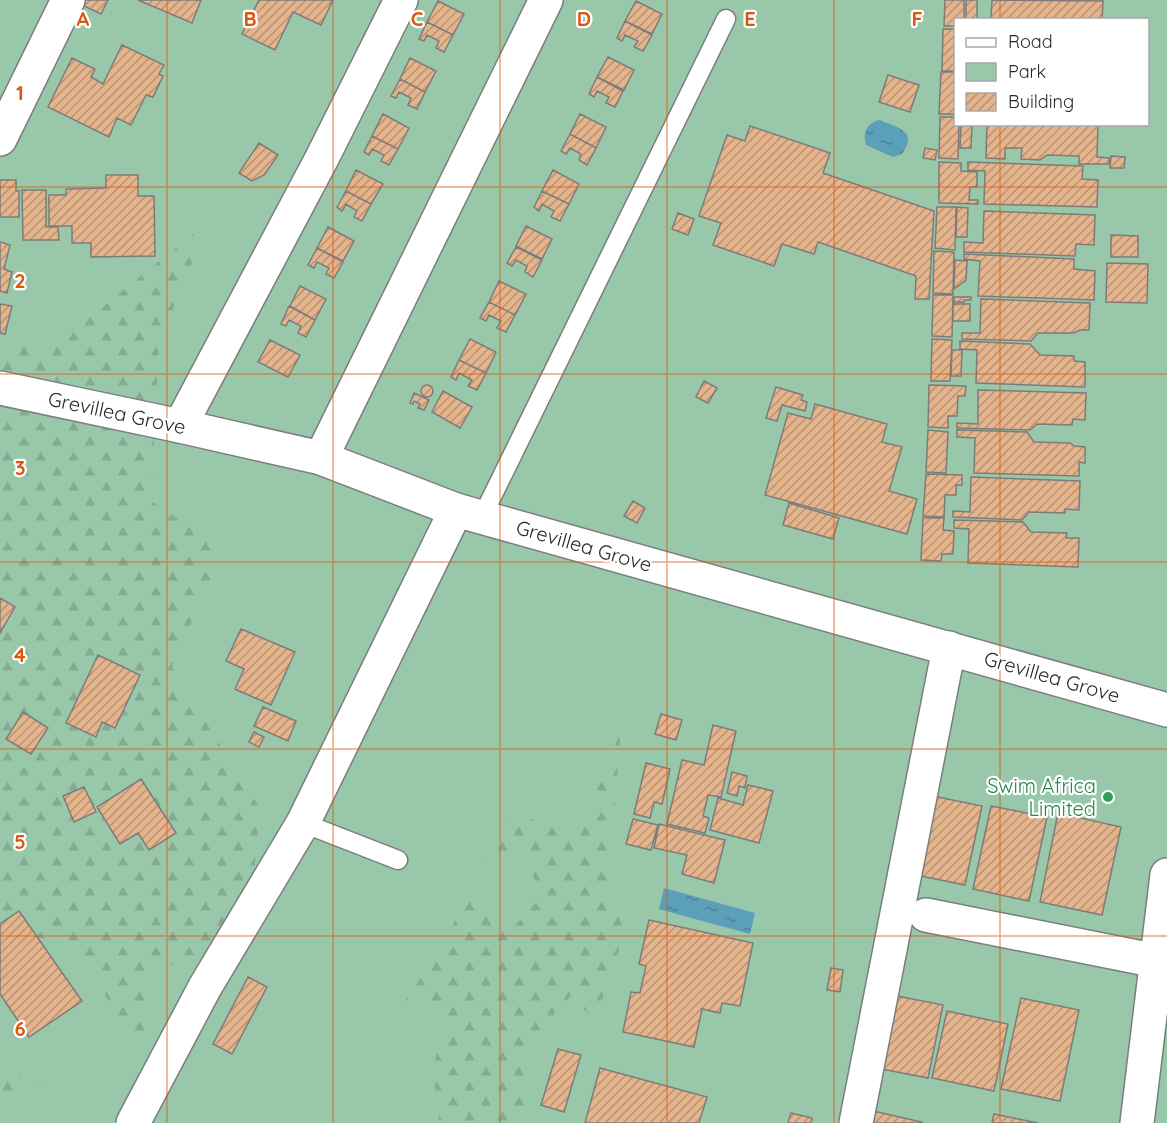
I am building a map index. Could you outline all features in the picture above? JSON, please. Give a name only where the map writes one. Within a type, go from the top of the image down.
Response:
[{"type":"street","points":[[0,139],[68,0]]},
{"type":"street","points":[[180,426],[322,158],[401,0]]},
{"type":"street","points":[[321,458],[546,0]]},
{"type":"street","name":"Grevillea Grove","points":[[0,388],[321,458],[469,513],[1167,710]]},
{"type":"street","points":[[133,1123],[205,987],[303,823],[469,513]]},
{"type":"street","points":[[856,1123],[949,648]]},
{"type":"street","points":[[1137,1123],[1167,875]]},
{"type":"street","points":[[926,915],[1157,961]]},
{"type":"lane","points":[[469,513],[726,19]]},
{"type":"lane","points":[[303,823],[398,860]]},
{"type":"green space","points":[[0,0],[1167,0],[1167,1123],[0,1123]]},
{"type":"green space","points":[[209,221],[159,342],[151,501],[224,549],[172,667],[260,809],[247,952],[151,968],[143,1048],[67,942],[0,932],[0,340],[47,352]]},
{"type":"green space","points":[[621,731],[607,889],[625,933],[595,1020],[571,996],[528,1044],[521,1123],[439,1123],[433,1067],[451,1003],[404,1003],[442,946],[469,894],[507,934],[541,897],[526,857],[466,859],[515,812],[576,838]]},
{"type":"green space","points":[[0,1067],[42,1083],[0,1106]]},
{"type":"water","points":[[879,120],[899,128],[907,135],[907,146],[902,154],[893,157],[866,145],[867,130],[871,124]]},
{"type":"water","points":[[664,888],[755,913],[750,934],[659,909]]},
{"type":"building","points":[[85,0],[108,0],[101,14],[82,5]]},
{"type":"building","points":[[138,0],[201,0],[192,23]]},
{"type":"building","points":[[259,0],[333,0],[321,25],[293,12],[275,50],[242,34]]},
{"type":"building","points":[[945,0],[964,0],[964,18],[954,18],[954,26],[944,26]]},
{"type":"building","points":[[966,0],[977,0],[977,18],[966,18]]},
{"type":"building","points":[[992,0],[1103,1],[1102,18],[991,18]]},
{"type":"building","points":[[438,1],[464,14],[453,35],[427,22]]},
{"type":"building","points":[[636,1],[662,14],[652,34],[625,21]]},
{"type":"building","points":[[625,21],[652,35],[643,51],[634,47],[638,41],[625,35],[622,41],[617,38]]},
{"type":"building","points":[[427,22],[453,35],[444,52],[436,48],[439,41],[427,35],[424,41],[419,39]]},
{"type":"building","points":[[943,29],[954,29],[954,71],[942,71]]},
{"type":"building","points":[[122,45],[164,65],[159,74],[163,76],[153,97],[146,95],[131,125],[117,118],[109,137],[48,107],[72,58],[95,69],[91,77],[103,84]]},
{"type":"building","points":[[608,57],[634,70],[624,90],[597,77]]},
{"type":"building","points":[[410,58],[436,71],[425,92],[400,79]]},
{"type":"building","points":[[941,72],[954,72],[954,114],[939,114]]},
{"type":"building","points":[[888,75],[919,85],[910,112],[879,102]]},
{"type":"building","points":[[597,77],[623,91],[615,107],[606,103],[609,97],[597,91],[594,97],[589,94]]},
{"type":"building","points":[[400,79],[425,92],[417,109],[408,105],[411,98],[399,92],[396,98],[391,96]]},
{"type":"building","points":[[383,114],[409,128],[398,149],[372,136]]},
{"type":"building","points":[[580,114],[606,127],[596,148],[570,134]]},
{"type":"building","points":[[940,117],[954,117],[954,126],[959,126],[958,159],[939,158]]},
{"type":"building","points":[[750,126],[830,153],[823,173],[934,211],[929,299],[915,299],[916,276],[818,242],[814,254],[782,244],[774,266],[713,245],[721,223],[699,216],[727,135],[745,141]]},
{"type":"building","points":[[961,126],[972,126],[971,148],[960,148]]},
{"type":"building","points":[[987,126],[1098,126],[1097,157],[1109,158],[1109,164],[1079,164],[1079,156],[1047,155],[1040,160],[1021,159],[1022,148],[1005,148],[1005,159],[986,158]]},
{"type":"building","points":[[570,134],[596,148],[587,165],[579,160],[581,154],[570,148],[566,154],[561,151]]},
{"type":"building","points":[[372,136],[398,149],[389,165],[381,161],[384,155],[372,149],[369,155],[364,152]]},
{"type":"building","points":[[259,143],[278,155],[264,175],[252,181],[239,173]]},
{"type":"building","points":[[925,148],[937,150],[935,160],[923,158]]},
{"type":"building","points":[[1111,156],[1125,157],[1124,168],[1110,168]]},
{"type":"building","points":[[939,162],[961,163],[961,171],[977,172],[977,187],[970,187],[969,200],[978,200],[978,204],[939,203]]},
{"type":"building","points":[[968,162],[1083,166],[1082,179],[1098,180],[1097,207],[984,204],[985,171],[968,170]]},
{"type":"building","points":[[356,170],[383,184],[371,204],[346,191]]},
{"type":"building","points":[[553,170],[579,184],[569,204],[542,191]]},
{"type":"building","points":[[106,175],[138,175],[138,196],[154,196],[155,256],[91,257],[91,243],[72,243],[72,226],[49,226],[49,195],[66,195],[66,189],[106,188]]},
{"type":"building","points":[[0,180],[16,180],[16,191],[19,191],[19,217],[0,217]]},
{"type":"building","points":[[22,190],[46,190],[46,227],[58,227],[59,240],[23,240]]},
{"type":"building","points":[[346,191],[371,204],[362,221],[354,217],[357,211],[346,204],[342,211],[337,207]]},
{"type":"building","points":[[542,191],[569,204],[560,221],[551,217],[554,211],[542,204],[539,211],[534,207]]},
{"type":"building","points":[[937,207],[956,207],[955,250],[935,248]]},
{"type":"building","points":[[957,207],[968,208],[967,237],[956,237]]},
{"type":"building","points":[[984,211],[1095,215],[1094,245],[1076,244],[1075,256],[964,252],[964,242],[983,243]]},
{"type":"building","points":[[678,213],[694,219],[688,235],[672,229]]},
{"type":"building","points":[[526,226],[552,239],[542,259],[516,246]]},
{"type":"building","points":[[328,227],[354,241],[343,261],[317,248]]},
{"type":"building","points":[[1111,235],[1138,236],[1138,257],[1111,257]]},
{"type":"building","points":[[0,242],[10,245],[4,269],[12,272],[7,293],[0,291]]},
{"type":"building","points":[[516,247],[542,260],[533,277],[525,272],[527,266],[516,260],[512,266],[507,263]]},
{"type":"building","points":[[317,248],[343,262],[334,278],[326,274],[329,268],[317,262],[314,268],[308,265]]},
{"type":"building","points":[[934,251],[954,252],[953,294],[933,293]]},
{"type":"building","points":[[964,254],[1074,259],[1074,269],[1095,271],[1094,300],[978,296],[980,261],[964,259]]},
{"type":"building","points":[[955,260],[967,261],[966,280],[954,289]]},
{"type":"building","points":[[1107,263],[1148,264],[1147,303],[1106,302]]},
{"type":"building","points":[[499,281],[526,294],[515,315],[489,302]]},
{"type":"building","points":[[300,286],[326,299],[315,320],[290,306]]},
{"type":"building","points":[[933,295],[953,295],[952,337],[932,336]]},
{"type":"building","points":[[954,297],[971,297],[971,300],[954,302]]},
{"type":"building","points":[[981,299],[1090,303],[1089,330],[1074,333],[1038,333],[1031,341],[962,339],[962,333],[980,333]]},
{"type":"building","points":[[489,302],[515,315],[506,332],[497,328],[501,321],[489,315],[486,321],[480,318]]},
{"type":"building","points":[[0,304],[12,306],[5,334],[0,333]]},
{"type":"building","points":[[953,304],[970,304],[970,321],[953,321]]},
{"type":"building","points":[[289,306],[315,320],[306,337],[298,333],[301,326],[289,320],[286,326],[281,324]]},
{"type":"building","points":[[470,339],[496,352],[486,373],[459,360]]},
{"type":"building","points":[[932,339],[952,340],[950,381],[931,381]]},
{"type":"building","points":[[270,340],[300,355],[288,377],[258,362]]},
{"type":"building","points":[[960,341],[1030,344],[1040,355],[1074,356],[1074,361],[1085,362],[1085,387],[976,383],[977,350],[960,349]]},
{"type":"building","points":[[952,350],[962,350],[961,376],[951,376]]},
{"type":"building","points":[[459,360],[486,373],[477,390],[468,386],[472,380],[459,373],[456,380],[451,377]]},
{"type":"building","points":[[704,381],[717,388],[708,403],[696,397]]},
{"type":"building","points":[[429,385],[433,391],[429,397],[425,397],[421,389]]},
{"type":"building","points":[[929,385],[966,386],[965,396],[958,396],[957,416],[948,416],[948,428],[928,427]]},
{"type":"building","points":[[776,387],[803,395],[801,400],[807,402],[805,411],[782,405],[777,421],[766,418]]},
{"type":"building","points":[[978,390],[1086,393],[1085,420],[1073,419],[1072,425],[1037,424],[1030,430],[957,428],[957,423],[978,424]]},
{"type":"building","points":[[443,391],[472,407],[460,428],[432,412]]},
{"type":"building","points":[[414,393],[429,400],[424,410],[418,408],[420,404],[414,401],[413,404],[410,403]]},
{"type":"building","points":[[815,404],[887,424],[882,442],[902,447],[889,491],[917,499],[907,534],[765,495],[788,413],[811,419]]},
{"type":"building","points":[[928,430],[948,432],[946,473],[926,472]]},
{"type":"building","points":[[957,430],[1027,432],[1034,442],[1070,443],[1074,446],[1085,447],[1085,463],[1079,462],[1079,476],[974,473],[975,438],[957,437]]},
{"type":"building","points":[[926,474],[962,475],[962,485],[956,485],[956,495],[945,495],[944,517],[923,516]]},
{"type":"building","points":[[971,477],[1080,481],[1079,510],[1065,509],[1065,513],[1029,512],[1022,520],[953,517],[953,511],[970,512]]},
{"type":"building","points":[[633,501],[645,508],[637,523],[624,516]]},
{"type":"building","points":[[789,503],[839,518],[833,539],[783,525]]},
{"type":"building","points":[[923,518],[944,518],[943,530],[954,531],[953,554],[942,554],[941,561],[921,560]]},
{"type":"building","points":[[954,520],[1023,522],[1031,532],[1067,533],[1066,538],[1079,538],[1078,567],[968,563],[969,529],[954,528]]},
{"type":"building","points":[[0,598],[15,607],[0,633]]},
{"type":"building","points":[[241,629],[295,652],[271,705],[235,689],[244,669],[226,661]]},
{"type":"building","points":[[98,655],[140,675],[115,728],[102,722],[96,737],[66,723]]},
{"type":"building","points":[[263,707],[296,721],[288,741],[254,726]]},
{"type":"building","points":[[23,712],[48,728],[31,754],[6,739]]},
{"type":"building","points":[[661,714],[682,720],[676,740],[655,734]]},
{"type":"building","points":[[713,725],[736,731],[721,797],[708,795],[703,816],[709,818],[705,833],[667,824],[682,760],[704,765]]},
{"type":"building","points":[[254,732],[264,737],[259,747],[249,742]]},
{"type":"building","points":[[646,763],[670,769],[662,804],[654,802],[650,818],[634,814]]},
{"type":"building","points":[[732,772],[747,776],[745,788],[739,786],[737,796],[727,793]]},
{"type":"building","points":[[141,779],[176,833],[149,850],[138,833],[120,844],[97,807]]},
{"type":"building","points":[[748,785],[773,791],[759,843],[710,830],[718,798],[743,805]]},
{"type":"building","points":[[84,787],[96,812],[74,822],[63,796]]},
{"type":"building","points":[[928,795],[982,806],[965,885],[911,874]]},
{"type":"building","points":[[991,806],[1047,817],[1029,901],[973,889]]},
{"type":"building","points":[[1058,813],[1121,827],[1102,915],[1040,902]]},
{"type":"building","points":[[633,819],[658,825],[651,850],[626,844]]},
{"type":"building","points":[[659,824],[725,840],[714,883],[682,874],[687,855],[654,848]]},
{"type":"building","points":[[19,911],[82,1001],[29,1037],[0,994],[0,924]]},
{"type":"building","points":[[649,920],[753,943],[740,1006],[722,1003],[720,1013],[702,1009],[694,1047],[623,1032],[631,992],[640,993],[646,966],[639,964]]},
{"type":"building","points":[[831,968],[843,970],[840,992],[827,990]]},
{"type":"building","points":[[248,977],[267,987],[232,1054],[213,1044]]},
{"type":"building","points":[[887,994],[943,1005],[928,1078],[871,1067]]},
{"type":"building","points":[[1021,998],[1079,1010],[1060,1101],[1001,1089]]},
{"type":"building","points":[[947,1011],[1008,1024],[994,1091],[932,1078]]},
{"type":"building","points":[[558,1049],[581,1055],[564,1112],[541,1105]]},
{"type":"building","points":[[600,1068],[707,1097],[699,1123],[585,1123]]},
{"type":"building","points":[[864,1109],[922,1122],[922,1123],[861,1123]]},
{"type":"building","points":[[791,1113],[812,1118],[811,1123],[788,1123]]},
{"type":"building","points":[[994,1114],[1038,1123],[992,1123]]},
{"type":"place","name":"Swim Africa Limited","points":[[1108,797]]}]
